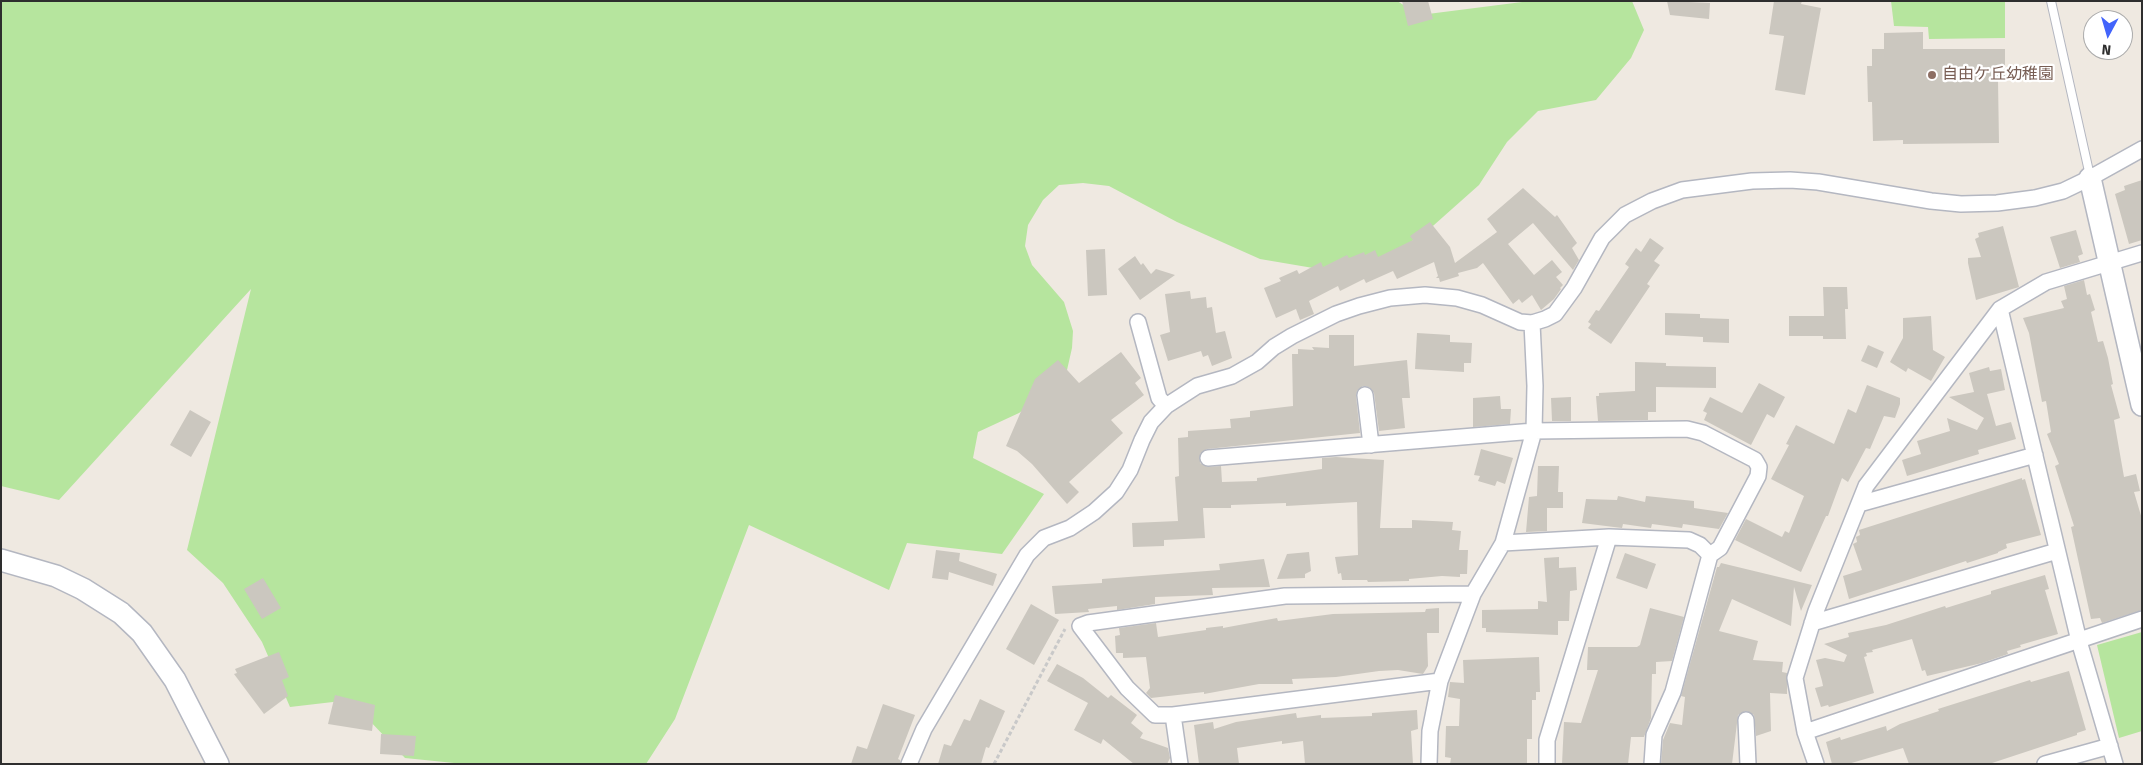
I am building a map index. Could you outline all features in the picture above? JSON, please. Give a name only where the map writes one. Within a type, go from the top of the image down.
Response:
[{"type":"street","points":[[909,764],[924,729],[1027,555],[1044,538],[1070,528],[1094,512],[1116,492],[1130,470],[1151,422],[1166,406],[1197,386],[1232,376],[1257,362],[1274,347],[1292,336],[1336,314],[1390,298],[1425,295],[1458,298],[1482,305],[1520,322],[1532,323],[1555,314],[1574,288],[1602,238],[1626,215],[1652,201],[1682,190],[1752,181],[1790,180],[1818,182],[1931,201],[1961,204],[1997,204],[2063,191],[2142,149]]},
{"type":"street","points":[[2090,178],[2142,405]]},
{"type":"street","points":[[1816,764],[1806,732],[1795,678],[1812,623],[1866,486],[2000,309],[2046,282],[2142,253]]},
{"type":"street","points":[[2000,309],[2079,640],[2115,764]]},
{"type":"street","points":[[1138,322],[1159,398],[1166,406]]},
{"type":"street","points":[[1429,764],[1430,731],[1440,681],[1473,594],[1503,543],[1534,431],[1535,386],[1532,323]]},
{"type":"street","points":[[1365,395],[1370,445]]},
{"type":"street","points":[[1208,458],[1534,431],[1688,428],[1703,433],[1755,460],[1759,467],[1758,476],[1720,548],[1710,555],[1673,692],[1654,735],[1652,764]]},
{"type":"street","points":[[1859,504],[2035,455]]},
{"type":"street","points":[[1503,543],[1609,537],[1689,540],[1700,544],[1710,555]]},
{"type":"street","points":[[1547,764],[1547,740],[1609,537]]},
{"type":"street","points":[[1812,623],[2057,551]]},
{"type":"street","points":[[1,560],[56,576],[82,589],[121,613],[142,633],[175,680],[218,764]]},
{"type":"street","points":[[1440,681],[1173,715],[1155,715],[1127,688],[1080,626],[1088,623],[1285,596],[1473,594]]},
{"type":"street","points":[[1806,732],[2142,619]]},
{"type":"street","points":[[1173,715],[1180,764]]},
{"type":"street","points":[[1746,720],[1748,764]]},
{"type":"street","points":[[2044,764],[2110,746]]},
{"type":"lane","points":[[2051,1],[2090,178]]},
{"type":"path","points":[[994,764],[1064,630],[1080,626]]},
{"type":"green space","points":[[1,1],[1397,1],[1420,15],[1530,1],[1632,1],[1644,30],[1631,58],[1596,100],[1538,111],[1507,142],[1479,185],[1425,233],[1372,266],[1319,269],[1260,259],[1177,222],[1109,186],[1083,183],[1059,185],[1043,200],[1028,225],[1025,246],[1032,265],[1064,302],[1073,331],[1072,348],[1067,370],[1047,393],[1019,413],[978,432],[973,458],[1044,494],[1002,554],[907,543],[889,590],[749,525],[675,719],[646,764],[464,764],[405,758],[350,700],[290,707],[262,642],[223,583],[187,550],[251,289],[59,500],[1,486]]},
{"type":"green space","points":[[1891,1],[2005,1],[2005,38],[1929,39],[1928,27],[1894,26]]},
{"type":"green space","points":[[2142,632],[2142,731],[2119,738],[2097,645]]},
{"type":"building","points":[[1402,1],[1428,1],[1433,19],[1408,26]]},
{"type":"building","points":[[1667,1],[1710,3],[1709,19],[1670,15]]},
{"type":"building","points":[[1774,1],[1802,1],[1801,4],[1821,8],[1805,95],[1775,90],[1784,36],[1769,34]]},
{"type":"building","points":[[1923,32],[1923,49],[2005,49],[2005,81],[1998,81],[1999,143],[1903,144],[1903,140],[1873,141],[1872,102],[1868,102],[1867,66],[1872,66],[1872,49],[1884,49],[1884,33]]},
{"type":"building","points":[[2142,180],[2142,240],[2129,244],[2115,194],[2125,190],[2124,186]]},
{"type":"building","points":[[1523,188],[1555,217],[1557,215],[1577,243],[1572,248],[1579,260],[1573,270],[1533,223],[1508,244],[1534,275],[1552,260],[1562,272],[1556,277],[1563,285],[1561,289],[1554,299],[1541,310],[1532,295],[1522,303],[1519,299],[1513,304],[1483,263],[1477,268],[1458,273],[1459,276],[1440,282],[1439,278],[1436,278],[1438,276],[1434,262],[1397,279],[1393,271],[1366,283],[1364,279],[1340,291],[1338,286],[1309,301],[1314,314],[1300,320],[1296,309],[1276,318],[1264,288],[1281,281],[1279,278],[1297,270],[1299,274],[1321,262],[1323,267],[1347,255],[1349,258],[1364,252],[1365,255],[1375,250],[1378,257],[1413,240],[1410,236],[1430,222],[1450,247],[1455,263],[1497,232],[1487,219]]},
{"type":"building","points":[[2003,226],[2019,287],[1976,300],[1968,258],[1981,257],[1975,239],[1979,237],[1978,233]]},
{"type":"building","points":[[2076,230],[2083,254],[2078,256],[2080,262],[2060,268],[2050,237]]},
{"type":"building","points":[[1650,238],[1664,248],[1654,261],[1660,265],[1647,284],[1650,286],[1611,344],[1588,328],[1591,324],[1588,322],[1596,310],[1599,311],[1629,267],[1625,264],[1636,248],[1641,252]]},
{"type":"building","points":[[1105,249],[1107,295],[1088,296],[1086,250]]},
{"type":"building","points":[[1135,256],[1151,274],[1156,269],[1175,275],[1140,300],[1118,269]]},
{"type":"building","points":[[2084,280],[2087,295],[2090,294],[2095,310],[2091,312],[2098,342],[2103,341],[2108,358],[2113,384],[2111,385],[2120,418],[2114,420],[2124,477],[2136,474],[2140,491],[2134,492],[2142,519],[2142,610],[2102,623],[2100,618],[2091,619],[2071,527],[2074,526],[2055,466],[2059,464],[2047,434],[2051,432],[2046,401],[2042,402],[2029,333],[2023,318],[2064,308],[2061,301],[2067,299],[2064,286]]},
{"type":"building","points":[[1823,287],[1847,287],[1848,309],[1845,309],[1846,339],[1823,339],[1823,336],[1789,336],[1789,316],[1824,316]]},
{"type":"building","points":[[1190,291],[1191,299],[1206,297],[1207,308],[1212,307],[1216,333],[1225,331],[1232,358],[1212,366],[1208,355],[1203,357],[1201,351],[1168,361],[1160,335],[1170,332],[1165,294]]},
{"type":"building","points":[[1665,313],[1700,314],[1700,318],[1729,319],[1729,343],[1703,342],[1703,337],[1665,335]]},
{"type":"building","points":[[1931,316],[1933,350],[1945,357],[1931,381],[1908,368],[1906,372],[1890,362],[1903,338],[1903,318]]},
{"type":"building","points":[[1417,333],[1450,335],[1450,342],[1472,343],[1471,363],[1464,363],[1464,372],[1415,369]]},
{"type":"building","points":[[1329,335],[1354,335],[1354,366],[1407,360],[1410,398],[1402,398],[1405,428],[1379,431],[1374,393],[1369,387],[1363,386],[1357,391],[1356,396],[1360,433],[1207,449],[1200,454],[1200,463],[1208,467],[1221,466],[1222,482],[1257,481],[1257,478],[1322,469],[1322,458],[1384,460],[1380,528],[1412,528],[1412,520],[1453,522],[1452,530],[1461,531],[1459,550],[1468,550],[1467,574],[1460,574],[1460,577],[1442,576],[1409,579],[1409,581],[1368,582],[1367,580],[1342,580],[1341,573],[1338,574],[1335,557],[1358,555],[1357,502],[1286,506],[1286,503],[1231,505],[1231,508],[1203,508],[1205,538],[1164,540],[1164,546],[1133,547],[1132,523],[1178,521],[1175,477],[1179,476],[1178,438],[1188,437],[1188,431],[1231,428],[1230,419],[1250,417],[1250,411],[1293,406],[1292,354],[1298,354],[1298,349],[1314,350],[1312,347],[1329,348]]},
{"type":"building","points":[[1868,345],[1884,352],[1877,368],[1861,361]]},
{"type":"building","points":[[1121,352],[1141,378],[1135,383],[1144,395],[1111,420],[1123,433],[1069,482],[1079,492],[1067,504],[1032,464],[1017,451],[1006,446],[1035,379],[1058,360],[1079,383]]},
{"type":"building","points":[[1635,362],[1666,363],[1666,366],[1716,367],[1716,388],[1656,387],[1656,412],[1648,412],[1648,420],[1598,421],[1596,396],[1599,396],[1599,393],[1635,391]]},
{"type":"building","points":[[1989,367],[1990,371],[2001,369],[2005,390],[1987,394],[1996,426],[2011,422],[2016,439],[1978,450],[1979,454],[1907,476],[1902,460],[1921,454],[1917,441],[1950,431],[1947,418],[1977,430],[1984,418],[1949,397],[1974,392],[1969,373]]},
{"type":"building","points":[[1759,383],[1785,397],[1774,418],[1767,414],[1751,445],[1704,420],[1707,413],[1703,411],[1710,397],[1742,413]]},
{"type":"building","points":[[1867,385],[1900,398],[1900,404],[1895,418],[1884,416],[1870,449],[1866,448],[1848,482],[1842,478],[1828,516],[1826,516],[1801,572],[1735,540],[1746,519],[1782,537],[1785,531],[1789,533],[1804,496],[1771,479],[1789,445],[1786,444],[1796,425],[1834,444],[1848,409],[1856,413]]},
{"type":"building","points":[[1500,396],[1501,409],[1511,409],[1510,424],[1473,427],[1473,398]]},
{"type":"building","points":[[1571,397],[1571,421],[1552,421],[1551,398]]},
{"type":"building","points":[[190,410],[211,422],[191,457],[170,445]]},
{"type":"building","points":[[1481,449],[1513,458],[1505,484],[1497,481],[1495,486],[1478,481],[1480,476],[1474,475]]},
{"type":"building","points":[[1538,466],[1559,466],[1558,492],[1563,492],[1563,508],[1547,508],[1547,531],[1526,532],[1529,497],[1537,496]]},
{"type":"building","points":[[2022,478],[2022,480],[2025,479],[2041,535],[2006,544],[2007,548],[1998,553],[1967,563],[1966,561],[1849,599],[1843,576],[1862,570],[1853,544],[1857,542],[1856,537],[1860,535],[1859,530]]},
{"type":"building","points":[[1618,496],[1645,502],[1646,496],[1694,501],[1694,508],[1728,513],[1719,529],[1683,524],[1682,528],[1652,524],[1651,528],[1623,524],[1622,528],[1582,523],[1586,499],[1617,500]]},
{"type":"building","points":[[936,550],[960,553],[959,561],[997,574],[993,586],[949,572],[948,580],[932,578]]},
{"type":"building","points":[[1309,552],[1311,571],[1305,574],[1305,578],[1277,579],[1287,554]]},
{"type":"building","points":[[1625,553],[1656,564],[1647,589],[1616,578]]},
{"type":"building","points":[[1559,557],[1559,568],[1576,567],[1577,590],[1570,591],[1569,621],[1558,621],[1558,635],[1486,632],[1486,628],[1482,628],[1482,610],[1538,609],[1538,601],[1547,602],[1544,558]]},
{"type":"building","points":[[1264,559],[1270,587],[1212,588],[1213,595],[1155,597],[1155,604],[1117,610],[1117,606],[1088,609],[1089,612],[1055,614],[1052,586],[1102,583],[1102,579],[1220,570],[1219,564]]},
{"type":"building","points":[[1721,563],[1812,585],[1801,611],[1794,587],[1791,626],[1732,599],[1719,631],[1758,641],[1753,660],[1783,662],[1782,672],[1787,673],[1787,694],[1770,693],[1771,731],[1756,736],[1754,715],[1746,711],[1738,715],[1732,764],[1661,764],[1663,740],[1670,723],[1682,725],[1685,697],[1681,696],[1717,567]]},
{"type":"building","points":[[2045,575],[2049,589],[2045,590],[2058,634],[2020,645],[2021,647],[2007,651],[2008,654],[1982,663],[1927,676],[1925,670],[1922,671],[1912,639],[1872,650],[1873,652],[1866,653],[1867,656],[1864,657],[1874,693],[1829,707],[1828,705],[1821,707],[1815,688],[1823,686],[1816,660],[1825,658],[1844,662],[1847,655],[1824,644],[1849,637],[1848,633],[1886,625],[1945,606],[1946,608],[1991,594],[1991,591]]},
{"type":"building","points":[[263,578],[281,608],[262,619],[244,589]]},
{"type":"building","points":[[1031,604],[1059,620],[1034,665],[1006,649]]},
{"type":"building","points":[[1439,608],[1439,633],[1427,633],[1428,666],[1423,674],[1398,670],[1379,671],[1336,677],[1292,679],[1293,684],[1259,684],[1204,694],[1204,692],[1151,698],[1146,693],[1150,688],[1146,657],[1123,658],[1123,653],[1116,653],[1115,636],[1120,635],[1119,628],[1156,623],[1158,637],[1277,618],[1278,621],[1333,614],[1425,612],[1426,609]]},
{"type":"building","points":[[1650,608],[1684,617],[1672,661],[1656,662],[1656,674],[1652,674],[1651,718],[1644,737],[1631,737],[1628,764],[1562,764],[1564,722],[1581,723],[1598,670],[1587,670],[1588,647],[1637,647],[1640,645]]},
{"type":"building","points":[[279,652],[289,677],[282,680],[288,696],[264,714],[234,674],[237,673],[235,669]]},
{"type":"building","points":[[1539,657],[1540,692],[1536,692],[1536,700],[1532,700],[1532,739],[1527,739],[1527,764],[1450,764],[1451,758],[1445,757],[1446,726],[1459,726],[1460,699],[1448,697],[1450,682],[1464,683],[1463,660]]},
{"type":"building","points":[[1057,664],[1083,678],[1108,698],[1111,695],[1137,715],[1131,723],[1143,733],[1140,738],[1168,748],[1170,758],[1167,764],[1134,764],[1103,739],[1101,744],[1074,730],[1088,703],[1047,681]]},
{"type":"building","points":[[2069,671],[2086,730],[2077,733],[2077,735],[1989,764],[1909,764],[1903,748],[1848,764],[1832,764],[1826,742],[1840,737],[1841,740],[1886,726],[1887,731],[1900,724],[1939,711],[1938,709],[2030,680],[2031,682]]},
{"type":"building","points":[[335,695],[375,705],[372,731],[328,724]]},
{"type":"building","points":[[980,699],[1005,711],[989,748],[986,747],[981,764],[938,764],[944,744],[951,746],[964,719],[970,721]]},
{"type":"building","points":[[883,704],[915,715],[898,759],[900,764],[851,764],[857,746],[867,749]]},
{"type":"building","points":[[1417,710],[1418,729],[1411,731],[1413,764],[1305,764],[1303,741],[1282,744],[1282,741],[1237,748],[1239,764],[1199,764],[1194,725],[1213,722],[1214,729],[1236,722],[1296,713],[1297,718],[1321,715],[1321,718],[1372,716],[1372,713]]},
{"type":"building","points":[[381,734],[416,736],[414,756],[380,754]]},
{"type":"place","name":"自由ケ丘幼稚園","points":[[1932,75]]}]
